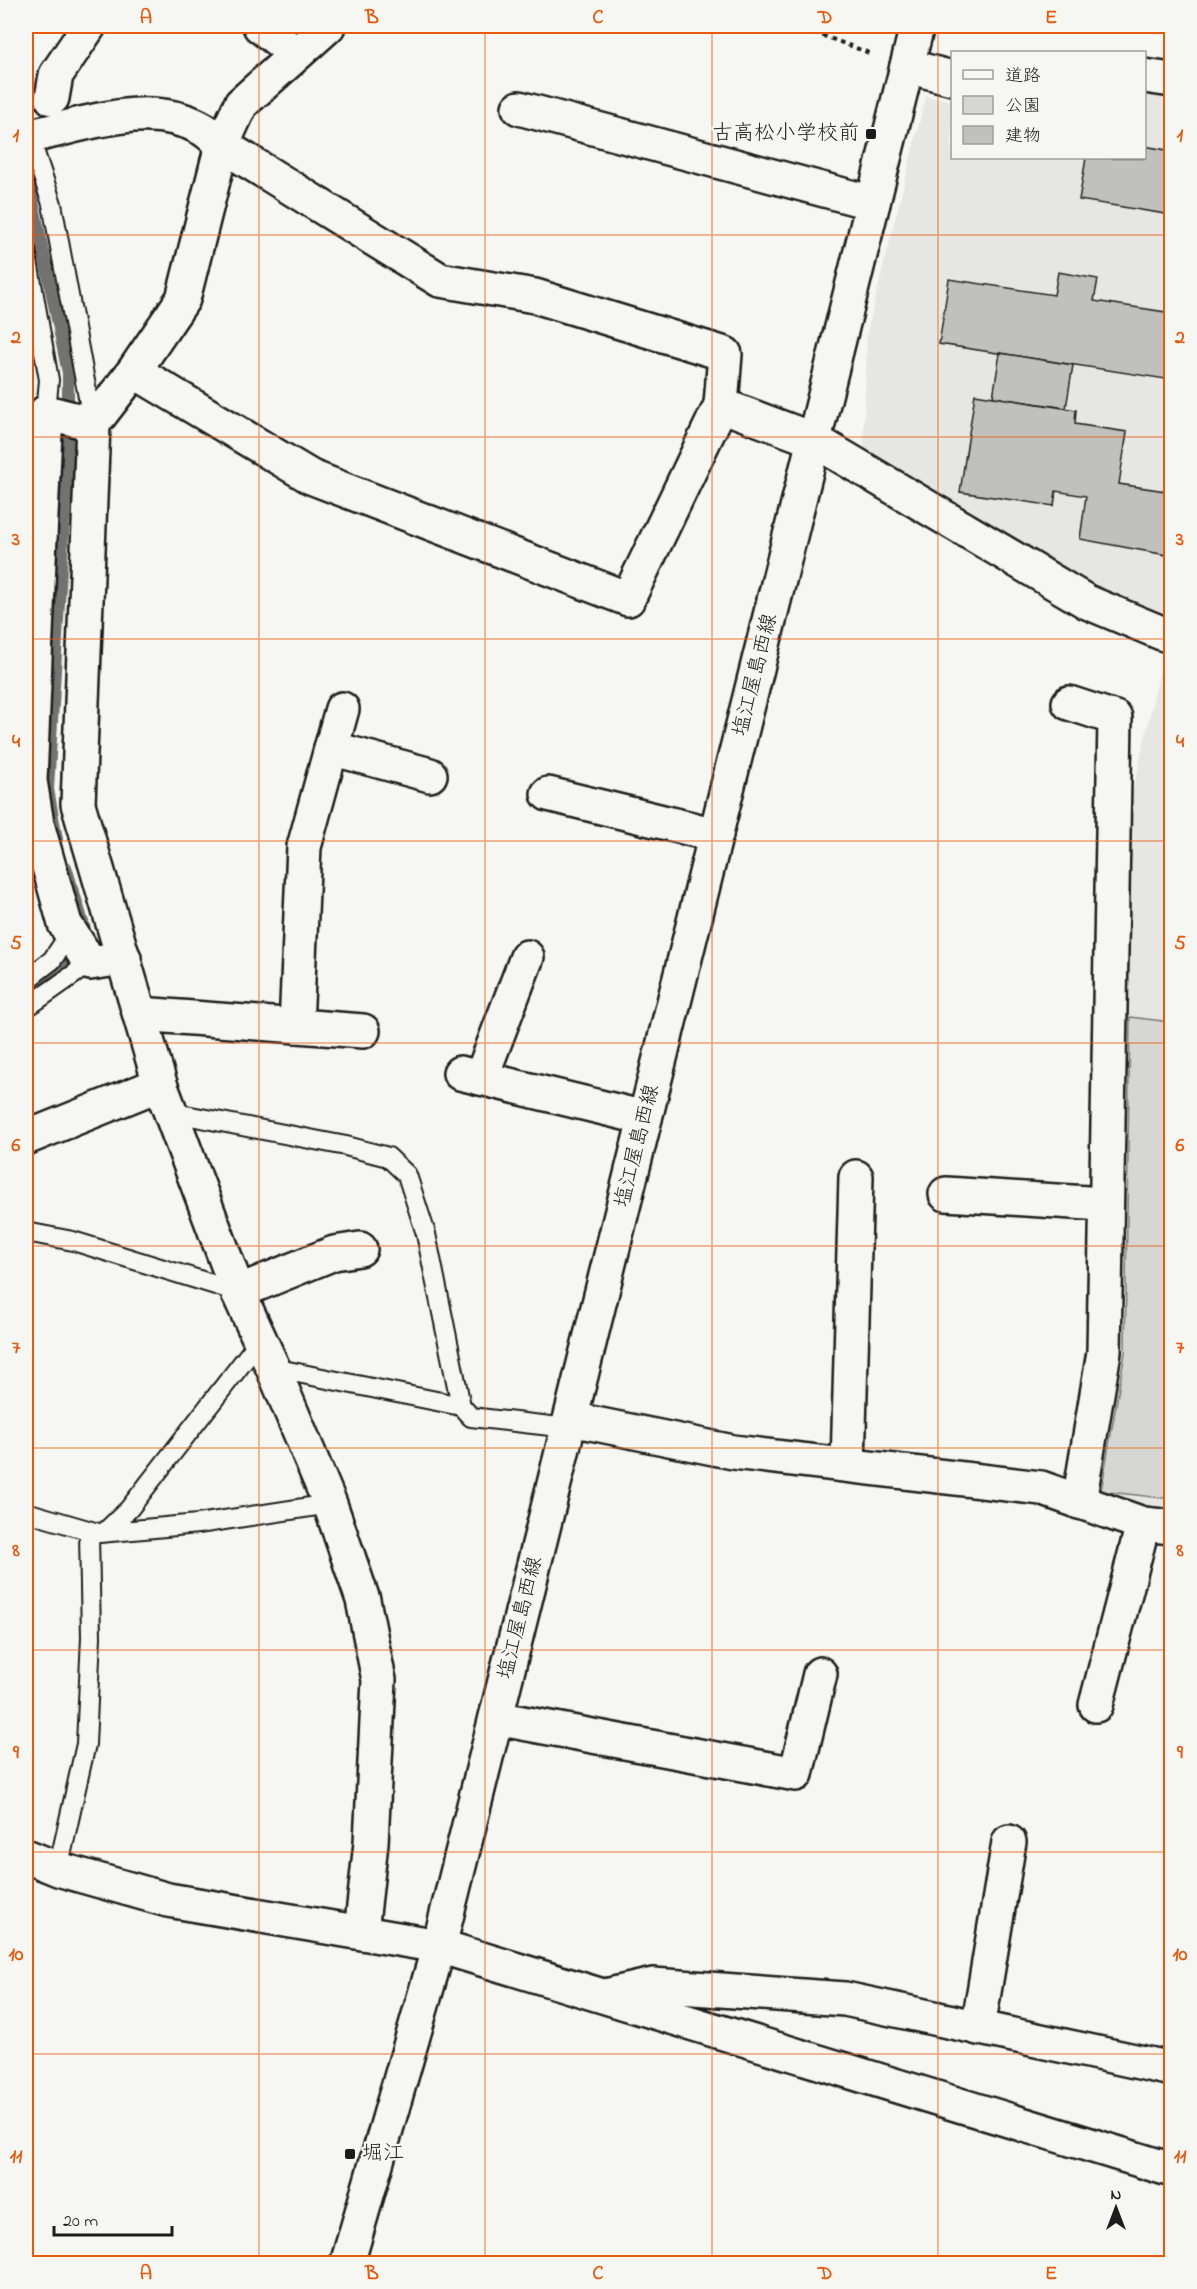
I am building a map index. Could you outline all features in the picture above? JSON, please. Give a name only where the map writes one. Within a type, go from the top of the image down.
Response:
[{"type":"street","points":[[52,98],[56,75],[89,26]]},
{"type":"street","points":[[260,26],[297,54]]},
{"type":"street","points":[[124,958],[83,951],[65,924],[37,824],[30,781],[33,544],[61,416],[134,371],[183,299],[222,145],[241,104],[328,26]]},
{"type":"street","name":"塩江屋島西線","points":[[347,2264],[439,1946],[917,26]]},
{"type":"street","points":[[907,66],[951,78]]},
{"type":"street","points":[[1146,76],[1172,80]]},
{"type":"street","points":[[519,108],[873,203]]},
{"type":"street","points":[[28,130],[141,113],[172,116],[202,128],[222,145],[440,280],[535,296],[725,354],[721,405],[628,599],[311,477],[134,371]]},
{"type":"street","points":[[721,405],[814,440],[1087,602],[1164,634]]},
{"type":"street","points":[[61,416],[78,804],[165,1098],[238,1292],[267,1354],[330,1504],[363,1600],[379,1680],[371,1843],[361,1932]]},
{"type":"street","points":[[1069,703],[1115,718],[1104,1204],[1104,1352],[1079,1502]]},
{"type":"street","points":[[296,1026],[304,847],[342,708]]},
{"type":"street","points":[[331,748],[430,775]]},
{"type":"street","points":[[548,794],[716,835]]},
{"type":"street","points":[[527,957],[470,1075],[645,1118]]},
{"type":"street","points":[[140,1014],[363,1031]]},
{"type":"street","points":[[26,1138],[165,1098]]},
{"type":"street","points":[[848,1466],[856,1177]]},
{"type":"street","points":[[946,1194],[1104,1204]]},
{"type":"street","points":[[238,1292],[334,1253],[360,1249]]},
{"type":"street","points":[[569,1423],[732,1452],[1041,1488],[1157,1526],[1096,1706]]},
{"type":"street","points":[[496,1718],[796,1774],[820,1674]]},
{"type":"street","points":[[978,2028],[1009,1842]]},
{"type":"street","points":[[26,1856],[58,1869],[168,1900],[439,1946],[1172,2170]]},
{"type":"street","points":[[604,1996],[653,1985],[845,1999],[1172,2069]]},
{"type":"lane","points":[[28,130],[52,204],[61,416]]},
{"type":"lane","points":[[26,250],[49,380],[61,416]]},
{"type":"lane","points":[[26,980],[52,960],[83,951]]},
{"type":"lane","points":[[26,1008],[83,951]]},
{"type":"lane","points":[[165,1098],[388,1157],[407,1175],[426,1234],[461,1406],[471,1417],[569,1423]]},
{"type":"lane","points":[[26,1232],[73,1241],[238,1292]]},
{"type":"lane","points":[[101,1533],[129,1509],[267,1354],[461,1406]]},
{"type":"lane","points":[[58,1869],[86,1744],[91,1637],[89,1534],[198,1524],[330,1504]]},
{"type":"lane","points":[[26,1512],[101,1533]]},
{"type":"path","points":[[797,26],[907,66]]},
{"type":"shaded area","points":[[1146,92],[1171,95],[1171,621],[1100,591],[863,455],[867,332],[926,96],[951,101],[951,159],[1146,159]]},
{"type":"shaded area","points":[[1171,621],[1171,1508],[1094,1499],[1125,827]]},
{"type":"green space","points":[[1130,1017],[1171,1022],[1171,1499],[1101,1491],[1125,1353]]},
{"type":"building","points":[[1146,146],[1172,151],[1172,215],[1079,200],[1086,159],[1146,159]]},
{"type":"building","points":[[1058,272],[1098,279],[1094,301],[1172,313],[1172,380],[939,344],[949,279],[1054,295]]},
{"type":"building","points":[[1000,353],[1073,365],[1066,408],[993,397]]},
{"type":"building","points":[[975,394],[1076,410],[1075,424],[1127,432],[1119,484],[1172,492],[1172,556],[1080,539],[1086,496],[1056,491],[1054,506],[960,492]]},
{"type":"waterway","points":[[26,167],[68,373],[68,451],[48,789],[57,839]]},
{"type":"waterway","points":[[26,994],[72,956],[85,929],[66,867]]},
{"type":"place","name":"古高松小学校前","points":[[871,134]]},
{"type":"place","name":"堀江","points":[[350,2154]]}]
